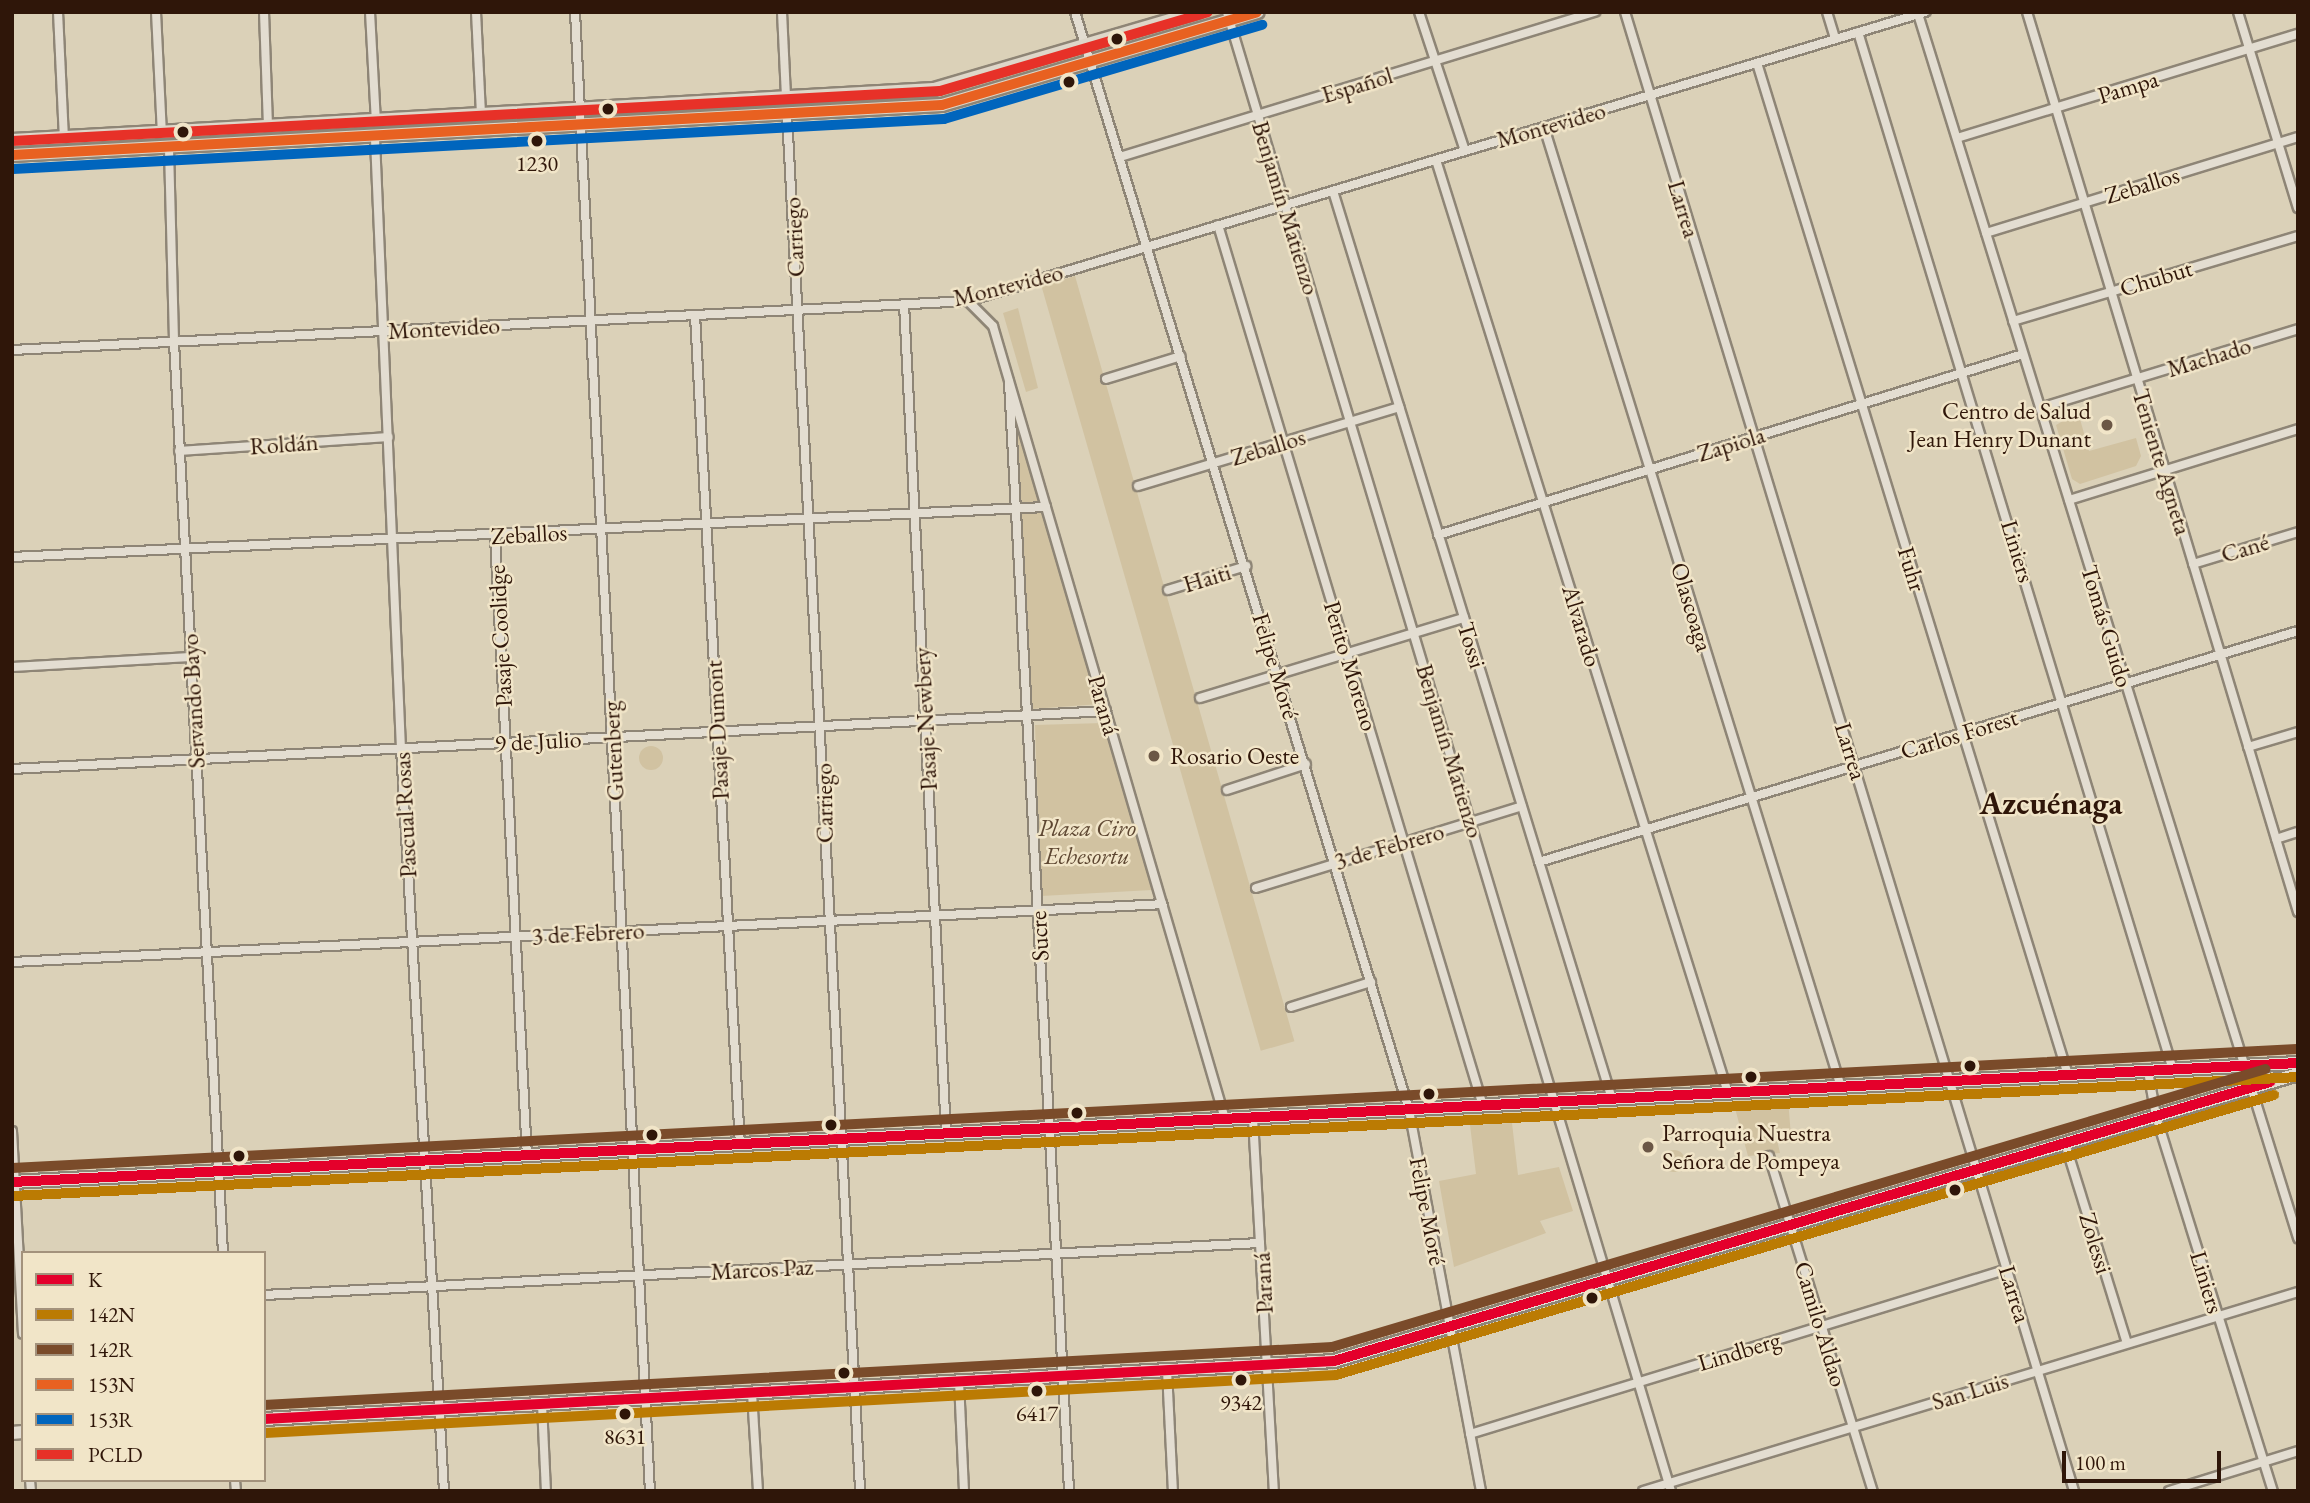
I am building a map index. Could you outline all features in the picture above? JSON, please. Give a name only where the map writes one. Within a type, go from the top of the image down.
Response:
[{"type":"main road","points":[[12,140],[376,122],[934,89],[1198,12]]},
{"type":"main road","points":[[12,155],[581,128],[943,105],[1091,62],[1228,17],[1258,12]]},
{"type":"main road","points":[[14,1182],[2298,1063]]},
{"type":"main road","points":[[266,1419],[1334,1361],[2298,1074]]},
{"type":"street","points":[[58,12],[64,138]]},
{"type":"street","points":[[156,12],[162,133]]},
{"type":"street","points":[[264,12],[268,127]]},
{"type":"street","points":[[370,12],[376,122]]},
{"type":"street","points":[[476,12],[481,116]]},
{"type":"street","name":"Gutenberg","points":[[575,12],[650,1491]]},
{"type":"street","points":[[782,12],[786,98]]},
{"type":"street","name":"Felipe Moré","points":[[1075,12],[1336,861],[1409,1110],[1481,1491]]},
{"type":"street","points":[[1419,12],[1465,151]]},
{"type":"street","name":"Español","points":[[1120,157],[1595,12]]},
{"type":"street","name":"Larrea","points":[[1625,12],[2074,1491]]},
{"type":"street","points":[[1827,12],[1835,39]]},
{"type":"street","name":"Teniente Agneta","points":[[2026,12],[2298,912]]},
{"type":"street","points":[[2238,12],[2298,208]]},
{"type":"street","name":"Montevideo","points":[[12,351],[968,301],[1922,13]]},
{"type":"street","name":"Tomás Guido","points":[[1922,13],[2013,321],[2249,1088],[2298,1238]]},
{"type":"street","name":"Benjamín Matienzo","points":[[1228,17],[1670,1487]]},
{"type":"street","name":"Liniers","points":[[1858,32],[2065,702],[2173,1070]]},
{"type":"street","name":"Pampa","points":[[1957,138],[2298,34]]},
{"type":"street","name":"Fuhr","points":[[1757,63],[2068,1075]]},
{"type":"street","name":"Carriego","points":[[787,115],[822,726],[827,921],[860,1491]]},
{"type":"street","name":"Olascoaga","points":[[1544,127],[1841,1087]]},
{"type":"street","name":"Zeballos","points":[[1986,233],[2298,138]]},
{"type":"street","name":"Pascual Rosas","points":[[376,139],[395,538],[401,748],[444,1491]]},
{"type":"street","name":"Servando Bayo","points":[[169,149],[179,451],[223,1251]]},
{"type":"street","name":"Alvarado","points":[[1436,160],[1728,1093]]},
{"type":"street","name":"Tossi","points":[[1333,191],[1612,1099]]},
{"type":"street","name":"Perito Moreno","points":[[1218,225],[1483,1106]]},
{"type":"street","name":"Chubut","points":[[2013,321],[2298,236]]},
{"type":"street","name":"Paraná","points":[[968,301],[993,326],[1225,1119]]},
{"type":"street","name":"Pasaje Newbery","points":[[904,304],[946,1134]]},
{"type":"street","name":"Pasaje Dumont","points":[[695,315],[740,1144]]},
{"type":"street","name":"Machado","points":[[2040,408],[2298,329]]},
{"type":"street","name":"Zapiola","points":[[1438,535],[2024,354]]},
{"type":"street","points":[[1106,379],[1181,356]]},
{"type":"street","name":"Sucre","points":[[1010,382],[1069,1491]]},
{"type":"street","name":"Zeballos","points":[[1138,486],[1399,407]]},
{"type":"street","points":[[2069,500],[2298,429]]},
{"type":"street","name":"Roldán","points":[[179,451],[389,437]]},
{"type":"street","name":"Zeballos","points":[[12,557],[811,521],[1046,507]]},
{"type":"street","name":"Cané","points":[[2193,564],[2298,532]]},
{"type":"street","name":"Pasaje Coolidge","points":[[495,536],[527,1156]]},
{"type":"street","name":"Haiti","points":[[1168,590],[1246,566]]},
{"type":"street","points":[[1200,698],[1464,618]]},
{"type":"street","name":"Carlos Forest","points":[[1539,862],[2298,631]]},
{"type":"street","points":[[12,667],[191,657]]},
{"type":"street","name":"9 de Julio","points":[[12,769],[1106,711]]},
{"type":"street","points":[[2248,747],[2298,732]]},
{"type":"street","points":[[1227,790],[1306,764]]},
{"type":"street","name":"3 de Febrero","points":[[1256,888],[1336,861],[1522,806]]},
{"type":"street","points":[[2276,839],[2298,832]]},
{"type":"street","name":"3 de Febrero","points":[[12,962],[1163,904]]},
{"type":"street","points":[[1292,1007],[1371,982]]},
{"type":"street","name":"Liniers","points":[[2148,1071],[2156,1116],[2273,1491]]},
{"type":"street","name":"Paraná","points":[[1253,1118],[1274,1491]]},
{"type":"street","points":[[12,1131],[19,1308]]},
{"type":"street","name":"Zolessi","points":[[2065,1143],[2127,1343]]},
{"type":"street","name":"Camilo Aldao","points":[[1769,1156],[1873,1491]]},
{"type":"street","name":"Marcos Paz","points":[[266,1295],[1260,1243]]},
{"type":"street","name":"Lindberg","points":[[1470,1434],[2008,1269]]},
{"type":"street","name":"San Luis","points":[[1643,1491],[1670,1487],[1853,1427],[2298,1292]]},
{"type":"street","points":[[1167,1370],[1173,1491]]},
{"type":"street","points":[[959,1381],[964,1491]]},
{"type":"street","points":[[752,1392],[758,1491]]},
{"type":"street","points":[[542,1404],[546,1491]]},
{"type":"street","points":[[2169,1491],[2298,1451]]},
{"type":"green space","points":[[1198,12],[1258,12],[966,98],[12,155],[12,140],[934,89]]},
{"type":"green space","points":[[1075,276],[1294,1041],[1261,1051],[1041,286]]},
{"type":"green space","points":[[1018,308],[1038,388],[1026,392],[1003,313]]},
{"type":"green space","points":[[1015,412],[1041,502],[1021,504]]},
{"type":"green space","points":[[2078,412],[2089,451],[2136,438],[2141,456],[2136,466],[2080,484],[2072,479],[2056,425]]},
{"type":"green space","points":[[1045,512],[1100,704],[1031,709],[1019,513]]},
{"type":"green space","name":"Plaza Ciro Echesortu","points":[[1103,723],[1152,890],[1041,896],[1035,725]]},
{"type":"green space","points":[[651,746],[662,753],[663,758],[656,769],[651,770],[640,763],[639,758],[646,747]]},
{"type":"green space","points":[[1788,1099],[1791,1136],[1777,1140],[1780,1153],[1748,1156],[1733,1101]]},
{"type":"green space","points":[[1512,1123],[1518,1175],[1559,1167],[1573,1211],[1540,1221],[1546,1233],[1454,1267],[1439,1181],[1476,1174],[1470,1125]]},
{"type":"green space","points":[[1674,1150],[1682,1153],[1685,1161],[1682,1169],[1674,1172],[1666,1169],[1663,1161],[1666,1153]]},
{"type":"transit line","name":"PCLD","points":[[12,141],[940,91],[1208,12]]},
{"type":"transit line","name":"153N","points":[[12,155],[942,105],[1257,12]]},
{"type":"transit line","name":"153R","points":[[13,169],[944,119],[1262,25]]},
{"type":"transit line","name":"142R","points":[[12,1168],[2297,1049]]},
{"type":"transit line","name":"K","points":[[12,1182],[2298,1063]]},
{"type":"transit line","name":"142R","points":[[266,1405],[1332,1347],[2266,1069]]},
{"type":"transit line","name":"142N","points":[[13,1196],[2298,1077]]},
{"type":"transit line","name":"K","points":[[266,1419],[1334,1361],[2270,1082]]},
{"type":"transit line","name":"142N","points":[[266,1433],[1336,1375],[2274,1095]]},
{"type":"place","name":"1230","points":[[537,141]]},
{"type":"place","name":"Centro de Salud Jean Henry Dunant","points":[[2107,425]]},
{"type":"place","name":"Rosario Oeste","points":[[1154,756]]},
{"type":"place","name":"Parroquia Nuestra Señora de Pompeya","points":[[1648,1147]]},
{"type":"place","name":"9342","points":[[1241,1380]]},
{"type":"place","name":"6417","points":[[1037,1391]]},
{"type":"place","name":"8631","points":[[625,1414]]},
{"type":"district","name":"Azcuénaga","points":[[2051,803]]}]
